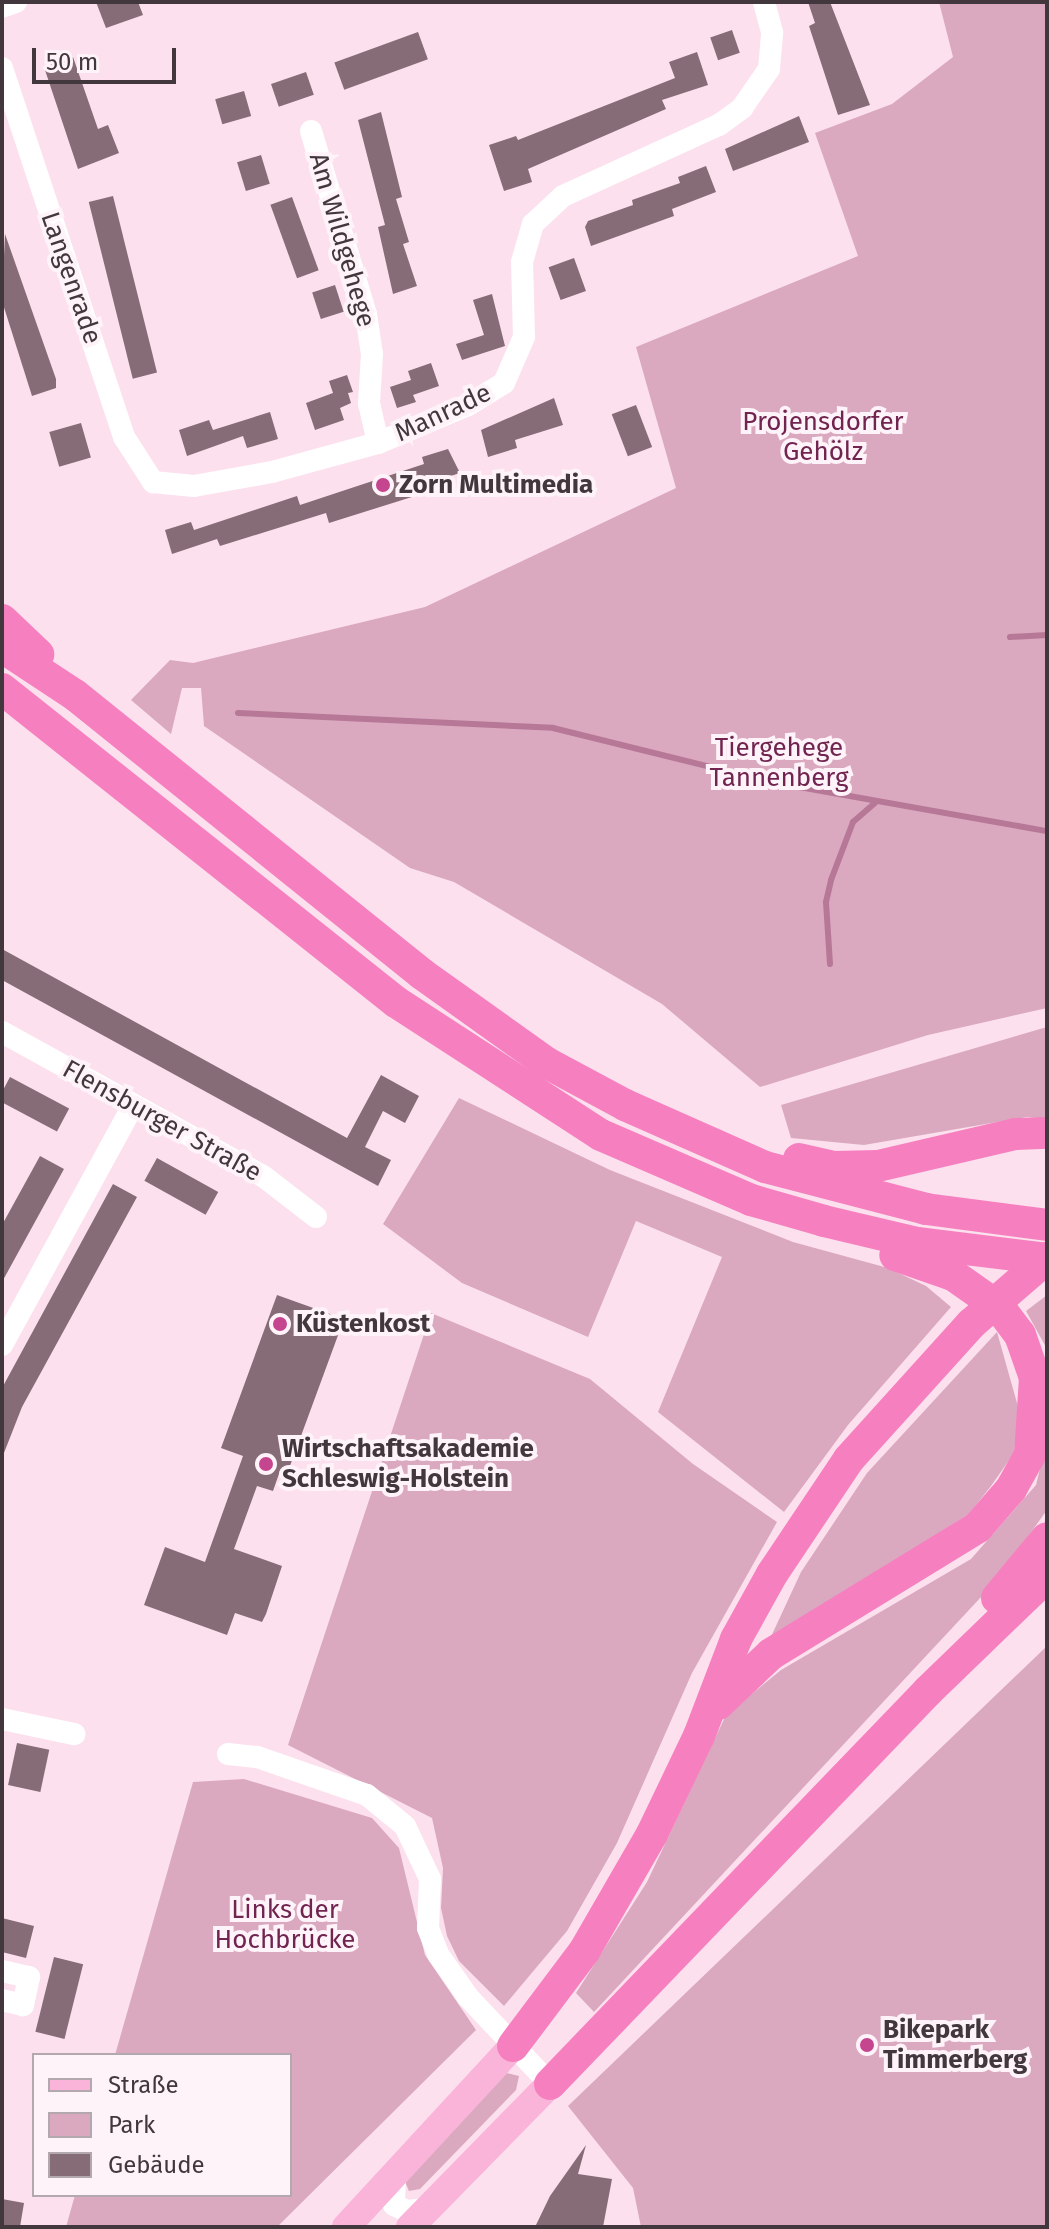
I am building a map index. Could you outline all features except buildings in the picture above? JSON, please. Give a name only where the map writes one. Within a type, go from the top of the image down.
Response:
[{"type":"highway","points":[[2,620],[75,695]]},
{"type":"highway","points":[[2,647],[75,695],[422,974],[547,1063],[677,1129],[765,1167],[838,1190],[926,1209],[1047,1225]]},
{"type":"highway","points":[[2,689],[396,1002],[523,1088],[601,1135],[751,1200],[824,1221],[932,1245],[1047,1259]]},
{"type":"highway","points":[[677,1129],[833,1167],[878,1166],[1015,1134],[1047,1133]]},
{"type":"highway","points":[[706,1719],[734,1684],[771,1654],[978,1527],[1011,1489],[1035,1435],[1035,1378],[1020,1335],[1000,1308],[953,1275],[863,1244],[824,1221]]},
{"type":"highway","points":[[513,2046],[585,1950],[652,1834],[706,1719],[736,1639],[765,1587],[849,1459],[971,1324],[1047,1259]]},
{"type":"highway","points":[[928,1691],[1047,1538]]},
{"type":"highway","points":[[550,2084],[928,1691],[1047,1576]]},
{"type":"main road","points":[[346,2227],[513,2046]]},
{"type":"main road","points":[[419,2218],[550,2084]]},
{"type":"street","points":[[2,7],[16,2]]},
{"type":"street","name":"Manrade","points":[[153,482],[194,486],[272,472],[378,443],[468,405],[504,383],[524,337],[522,262],[533,224],[563,196],[719,125],[742,108],[769,69],[772,32],[764,2]]},
{"type":"street","name":"Langenrade","points":[[2,68],[124,437],[153,482]]},
{"type":"street","name":"Am Wildgehege","points":[[311,131],[366,314],[372,354],[369,403],[378,443]]},
{"type":"street","name":"Flensburger Straße","points":[[2,1032],[263,1176],[316,1217]]},
{"type":"street","points":[[2,1345],[133,1106]]},
{"type":"street","points":[[2,1719],[74,1734]]},
{"type":"street","points":[[228,1754],[257,1757],[367,1795],[405,1826],[430,1879],[428,1928],[438,1954],[513,2046],[550,2084]]},
{"type":"street","points":[[2,1971],[29,1977],[23,2005],[2,2000]]},
{"type":"street","points":[[395,2175],[394,2205],[419,2218]]},
{"type":"green space","name":"Tiergehege Tannenberg","points":[[939,2],[1047,2],[1047,1008],[928,1035],[760,1087],[662,1004],[454,882],[410,868],[204,726],[201,688],[182,688],[171,734],[131,700],[170,660],[193,663],[425,607],[676,488],[636,347],[858,256],[815,133],[892,104],[953,57]]},
{"type":"green space","points":[[1047,1027],[1047,1119],[1027,1117],[864,1145],[791,1138],[781,1105]]},
{"type":"green space","points":[[459,1098],[610,1170],[793,1242],[888,1268],[926,1286],[951,1307],[848,1425],[784,1512],[658,1412],[722,1257],[636,1221],[588,1337],[462,1283],[383,1224]]},
{"type":"green space","points":[[1047,1295],[1047,1349],[1026,1311]]},
{"type":"green space","points":[[431,1313],[590,1379],[693,1464],[777,1522],[692,1673],[617,1843],[567,1931],[504,2006],[459,1961],[447,1936],[441,1908],[443,1868],[432,1818],[288,1745]]},
{"type":"green space","points":[[997,1332],[1019,1410],[1014,1453],[991,1486],[969,1514],[769,1641],[801,1572],[867,1473]]},
{"type":"green space","points":[[1047,1440],[1047,1510],[996,1581],[594,2012],[576,1993],[647,1882],[726,1715],[781,1670],[971,1559],[1036,1485]]},
{"type":"green space","points":[[1047,1646],[1047,2227],[641,2227],[633,2188],[568,2106]]},
{"type":"green space","name":"Links der Hochbrücke","points":[[244,1779],[372,1818],[399,1848],[425,1955],[476,2030],[277,2227],[66,2227],[74,2197],[292,2197],[292,2053],[116,2053],[193,1782]]},
{"type":"green space","points":[[507,2073],[519,2076],[516,2090],[420,2189],[409,2191],[405,2182]]},
{"type":"waterway","points":[[1010,637],[1047,635]]},
{"type":"waterway","points":[[238,713],[553,728],[771,782],[1047,831]]},
{"type":"waterway","points":[[830,964],[826,902],[831,880],[853,822],[875,803]]},
{"type":"place","name":"Zorn Multimedia","points":[[383,485]]},
{"type":"place","name":"Küstenkost","points":[[280,1324]]},
{"type":"place","name":"Wirtschaftsakademie Schleswig-Holstein","points":[[266,1464]]},
{"type":"place","name":"Bikepark Timmerberg","points":[[867,2045]]},
{"type":"park label","name":"Projensdorfer Gehölz","points":[[823,437]]}]
